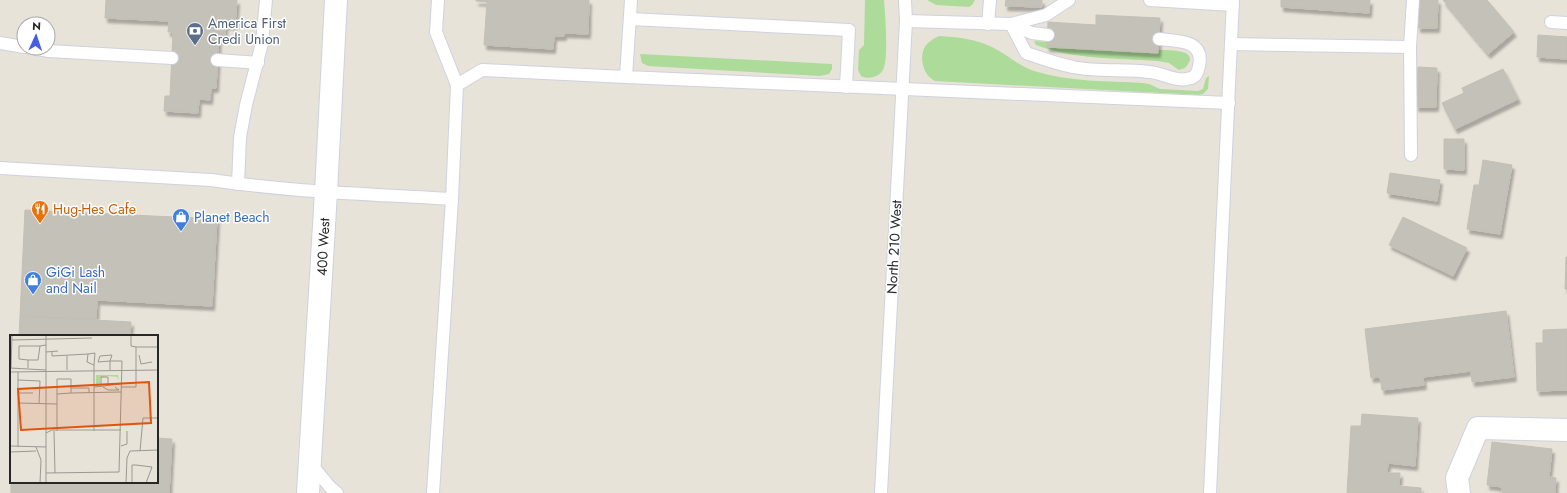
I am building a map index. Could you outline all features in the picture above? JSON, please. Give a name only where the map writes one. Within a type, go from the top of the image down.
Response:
[{"type":"main road","name":"400 West","points":[[308,493],[336,0]]},
{"type":"main road","points":[[1459,493],[1456,478],[1478,428],[1567,430]]},
{"type":"lane","points":[[238,184],[240,137],[246,105],[262,43],[266,0]]},
{"type":"lane","points":[[433,493],[452,199],[457,85],[436,32],[438,0]]},
{"type":"lane","points":[[626,77],[631,0]]},
{"type":"lane","name":"North 210 West","points":[[882,493],[903,89],[906,21],[905,0]]},
{"type":"lane","points":[[988,24],[990,0]]},
{"type":"lane","points":[[906,21],[1011,24],[1046,15],[1069,0]]},
{"type":"lane","points":[[1150,0],[1233,2],[1210,493]]},
{"type":"lane","points":[[1411,155],[1410,47],[1413,0]]},
{"type":"lane","points":[[630,20],[849,30],[846,87]]},
{"type":"lane","points":[[1551,22],[1567,23]]},
{"type":"lane","points":[[1011,24],[1032,34],[1048,35]]},
{"type":"lane","points":[[1011,24],[1026,53],[1073,68],[1149,72],[1170,78],[1184,79],[1192,77],[1198,73],[1200,63],[1198,54],[1193,45],[1188,42],[1159,39]]},
{"type":"lane","points":[[0,43],[16,46]]},
{"type":"lane","points":[[1231,44],[1410,47]]},
{"type":"lane","points":[[56,50],[172,58]]},
{"type":"lane","points":[[217,60],[258,63]]},
{"type":"lane","points":[[457,85],[482,70],[1228,103]]},
{"type":"lane","points":[[0,168],[210,180],[326,192],[452,199]]},
{"type":"lane","points":[[310,463],[337,493]]},
{"type":"green space","points":[[865,0],[884,0],[886,47],[885,64],[881,72],[870,78],[861,76],[858,70],[859,50],[864,45]]},
{"type":"green space","points":[[927,0],[975,0],[969,7],[936,5]]},
{"type":"green space","points":[[939,36],[966,39],[986,44],[1028,69],[1047,75],[1074,79],[1143,83],[1160,89],[1198,91],[1203,89],[1206,78],[1209,76],[1208,89],[1203,94],[1199,95],[935,81],[927,75],[923,65],[922,55],[926,45]]},
{"type":"green space","points":[[1034,41],[1047,42],[1047,47],[1158,53],[1158,50],[1176,51],[1187,54],[1190,57],[1185,68],[1179,70],[1169,63],[1157,61],[1096,58],[1051,50],[1036,45]]},
{"type":"green space","points":[[640,54],[832,64],[832,69],[829,74],[820,76],[648,66],[642,63]]},
{"type":"building","name":"America First Credi Union","points":[[106,0],[237,0],[235,25],[225,25],[225,35],[219,34],[216,88],[211,88],[210,100],[199,99],[198,113],[164,111],[165,96],[170,96],[173,32],[168,32],[169,21],[105,18]]},
{"type":"building","points":[[476,0],[589,0],[588,34],[564,33],[564,36],[554,36],[553,49],[484,45],[487,2]]},
{"type":"building","points":[[1006,0],[1042,0],[1042,7],[1005,6]]},
{"type":"building","points":[[1281,0],[1370,0],[1369,13],[1281,7]]},
{"type":"building","points":[[1419,0],[1438,0],[1437,28],[1418,28]]},
{"type":"building","points":[[1443,0],[1487,0],[1514,32],[1488,54]]},
{"type":"building","points":[[1096,15],[1160,18],[1158,53],[1047,47],[1048,22],[1096,25]]},
{"type":"building","points":[[1538,35],[1567,37],[1567,59],[1537,57]]},
{"type":"building","points":[[1418,67],[1437,68],[1436,107],[1416,107]]},
{"type":"building","points":[[1503,69],[1518,99],[1455,129],[1442,103],[1464,93],[1462,88]]},
{"type":"building","points":[[1444,139],[1464,139],[1464,170],[1444,169]]},
{"type":"building","points":[[1483,160],[1512,165],[1500,234],[1467,229],[1474,185],[1479,185]]},
{"type":"building","points":[[1390,173],[1440,180],[1437,201],[1387,193]]},
{"type":"building","points":[[25,210],[217,219],[212,306],[97,300],[96,320],[20,316]]},
{"type":"building","points":[[1403,217],[1467,248],[1453,276],[1389,245]]},
{"type":"building","points":[[1566,257],[1567,289],[1565,289]]},
{"type":"building","points":[[1506,311],[1514,377],[1472,382],[1471,371],[1423,377],[1424,385],[1382,390],[1380,377],[1371,378],[1365,329]]},
{"type":"building","points":[[20,316],[131,322],[130,335],[19,335]]},
{"type":"building","points":[[1567,329],[1567,390],[1537,391],[1536,343],[1543,343],[1543,330]]},
{"type":"building","points":[[1362,414],[1418,418],[1415,466],[1388,463],[1387,473],[1400,473],[1399,486],[1421,488],[1421,493],[1347,493],[1351,426],[1361,426]]},
{"type":"building","points":[[158,438],[172,439],[169,493],[11,493],[11,483],[158,483]]},
{"type":"building","points":[[1492,442],[1552,449],[1549,477],[1556,478],[1555,493],[1502,493],[1502,487],[1487,485]]},
{"type":"place","name":"America First Credi Union","points":[[195,46]]},
{"type":"place","name":"Hug-Hes Cafe","points":[[40,224]]},
{"type":"place","name":"Planet Beach","points":[[181,232]]},
{"type":"place","name":"GiGi Lash and Nail","points":[[33,295]]}]
